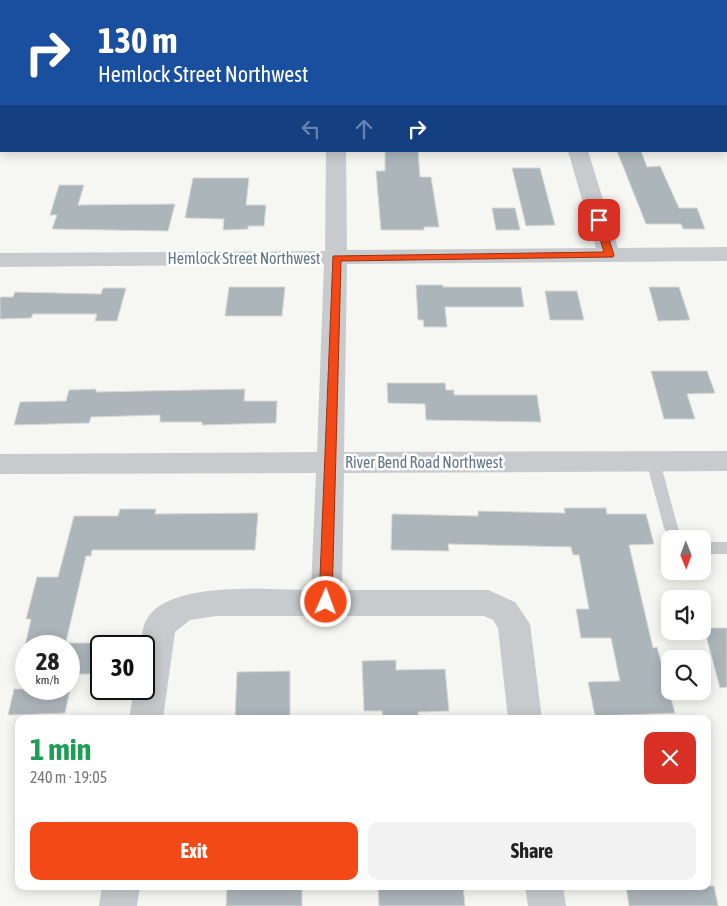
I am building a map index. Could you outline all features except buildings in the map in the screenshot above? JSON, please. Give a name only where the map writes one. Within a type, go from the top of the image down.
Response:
[{"type":"street","points":[[326,602],[336,258],[336,152]]},
{"type":"street","points":[[578,152],[609,255]]},
{"type":"street","name":"Hemlock Street Northwest","points":[[0,260],[727,254]]},
{"type":"street","name":"River Bend Road Northwest","points":[[0,464],[727,461]]},
{"type":"street","points":[[147,715],[160,625],[182,608],[216,603],[326,602],[488,603],[504,611],[514,624],[525,715]]},
{"type":"street","points":[[118,906],[120,890]]},
{"type":"street","points":[[544,890],[546,906]]},
{"type":"lane","points":[[653,461],[673,530]]},
{"type":"lane","points":[[711,548],[726,548]]},
{"type":"route","points":[[326,602],[336,258],[609,255],[599,220]]}]
